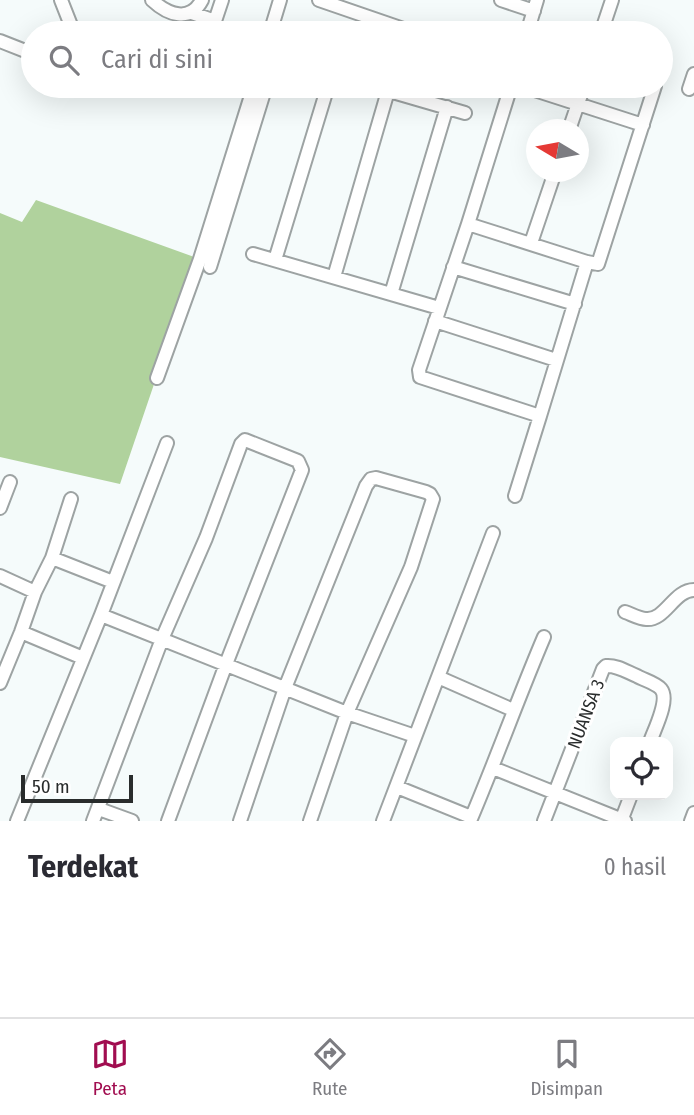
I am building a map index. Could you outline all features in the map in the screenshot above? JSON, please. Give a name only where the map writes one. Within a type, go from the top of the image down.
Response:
[{"type":"street","points":[[61,0],[69,21]]},
{"type":"street","points":[[192,13],[202,0]]},
{"type":"street","points":[[153,1],[168,11],[178,14],[192,13],[215,21],[222,0]]},
{"type":"street","points":[[274,21],[280,0]]},
{"type":"street","points":[[319,0],[380,21]]},
{"type":"street","points":[[501,0],[536,5]]},
{"type":"street","points":[[605,21],[612,0]]},
{"type":"street","points":[[0,41],[21,49]]},
{"type":"street","points":[[689,89],[694,74]]},
{"type":"street","points":[[157,378],[200,260],[250,98]]},
{"type":"street","points":[[210,267],[262,98]]},
{"type":"street","points":[[275,260],[324,98]]},
{"type":"street","points":[[334,277],[386,98]]},
{"type":"street","points":[[414,98],[465,113]]},
{"type":"street","points":[[507,98],[419,370],[420,377],[540,416]]},
{"type":"street","points":[[562,98],[643,125]]},
{"type":"street","points":[[573,119],[580,98]]},
{"type":"street","points":[[468,224],[596,264],[651,98]]},
{"type":"street","points":[[391,294],[447,107]]},
{"type":"street","points":[[531,243],[552,182]]},
{"type":"street","points":[[253,254],[439,308]]},
{"type":"street","points":[[515,496],[587,261]]},
{"type":"street","points":[[453,267],[575,304]]},
{"type":"street","points":[[435,321],[556,360]]},
{"type":"street","points":[[93,821],[162,639],[206,538],[241,444],[245,440],[252,441],[298,461],[302,470],[167,821]]},
{"type":"street","points":[[17,821],[167,443]]},
{"type":"street","points":[[240,821],[285,688],[366,486],[370,479],[376,478],[426,492],[433,499],[411,567],[347,713],[310,821]]},
{"type":"street","points":[[0,508],[10,482]]},
{"type":"street","points":[[0,683],[35,592],[52,558],[71,499]]},
{"type":"street","points":[[383,821],[493,533]]},
{"type":"street","points":[[52,558],[113,582]]},
{"type":"street","points":[[0,576],[35,592]]},
{"type":"street","points":[[625,612],[647,620],[656,617],[684,592],[694,590]]},
{"type":"street","points":[[101,615],[347,713],[415,736]]},
{"type":"street","points":[[21,632],[83,658]]},
{"type":"street","points":[[397,787],[471,819],[544,637]]},
{"type":"street","name":"NUANSA 3","points":[[556,794],[606,666],[616,667],[661,689],[664,704],[652,737]]},
{"type":"street","points":[[438,677],[513,710]]},
{"type":"street","points":[[492,768],[623,821],[629,800]]},
{"type":"street","points":[[544,821],[556,794]]},
{"type":"street","points":[[99,808],[116,819],[132,821]]},
{"type":"street","points":[[691,821],[694,813]]},
{"type":"green space","points":[[36,200],[197,258],[120,484],[0,457],[0,213],[22,222]]}]
